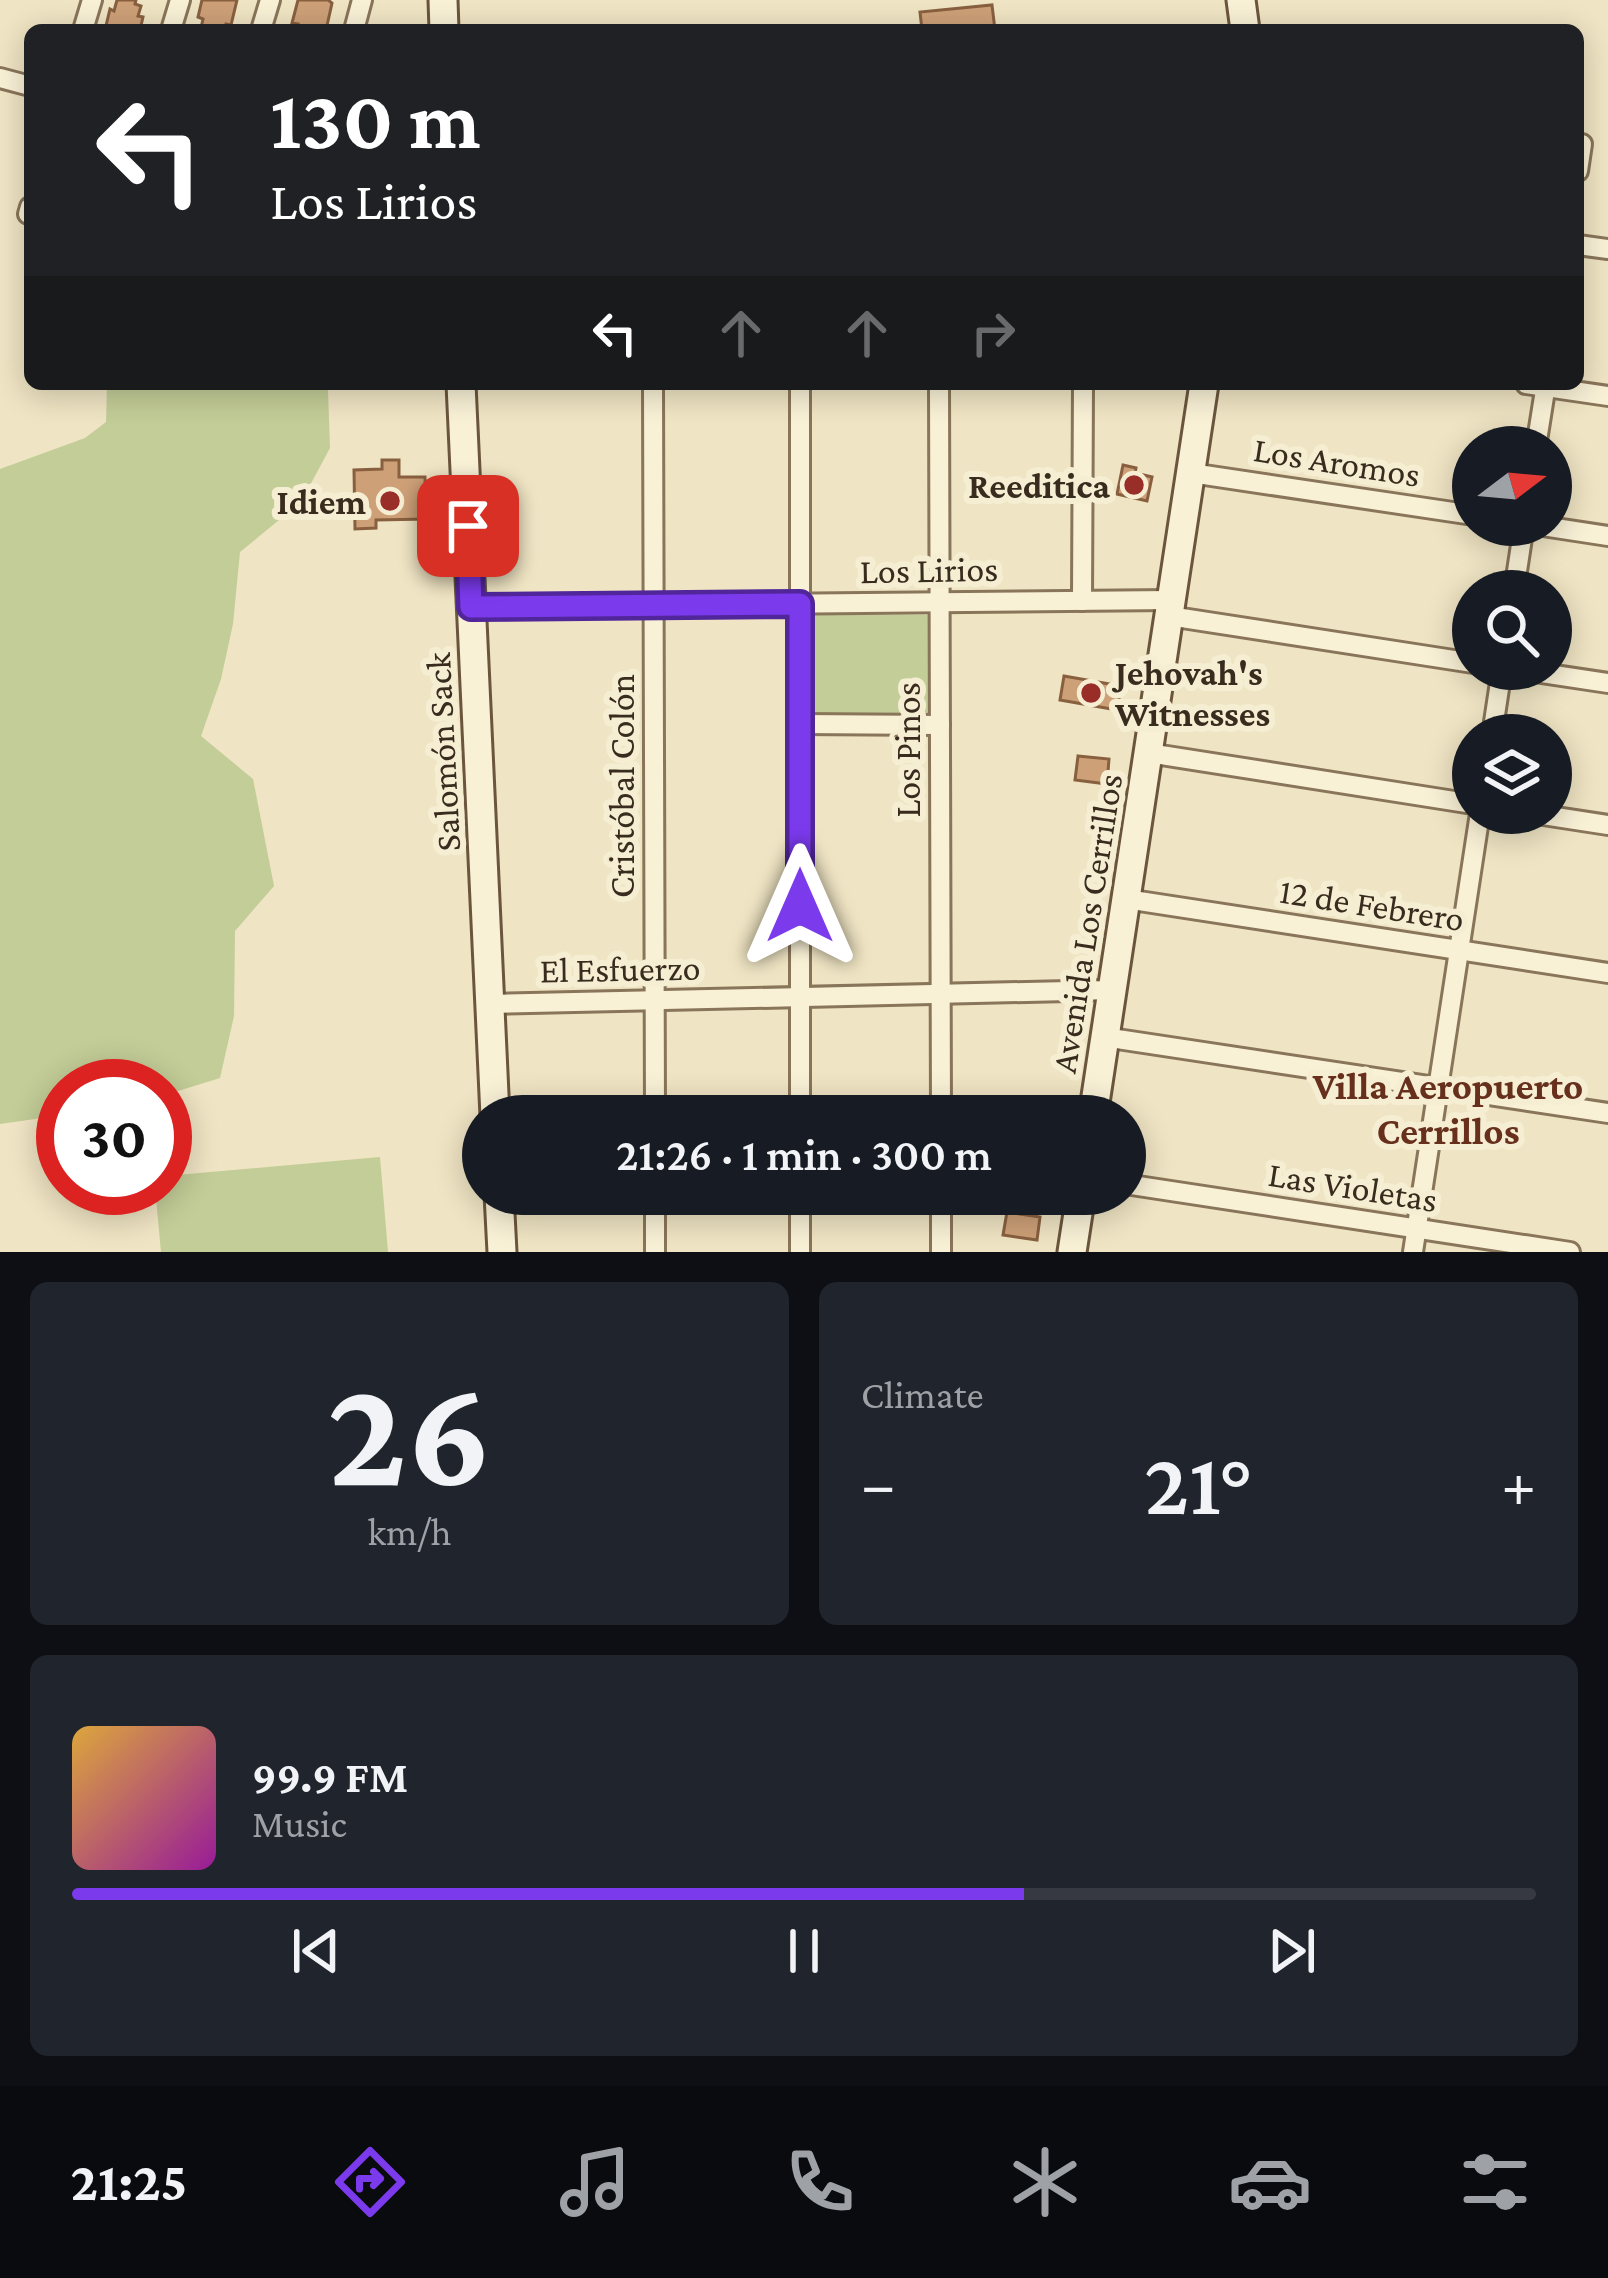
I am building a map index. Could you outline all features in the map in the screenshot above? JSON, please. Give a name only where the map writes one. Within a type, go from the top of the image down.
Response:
[{"type":"street","name":"Salomón Sack","points":[[461,390],[494,1095]]},
{"type":"street","name":"Cristóbal Colón","points":[[653,390],[655,1095]]},
{"type":"street","points":[[800,390],[800,1095]]},
{"type":"street","name":"Los Pinos","points":[[939,390],[941,1095]]},
{"type":"street","points":[[1082,601],[1083,390]]},
{"type":"street","name":"Avenida Los Cerrillos","points":[[1096,1095],[1203,390]]},
{"type":"street","points":[[1537,426],[1539,390]]},
{"type":"street","points":[[1570,390],[1608,396]]},
{"type":"street","name":"Los Aromos","points":[[1190,473],[1452,512]]},
{"type":"street","points":[[1572,530],[1608,536]]},
{"type":"street","name":"Los Lirios","points":[[471,607],[1082,601],[1170,608],[1452,659]]},
{"type":"street","points":[[1572,678],[1608,683]]},
{"type":"street","points":[[800,724],[940,724]]},
{"type":"street","points":[[1148,753],[1452,801]]},
{"type":"street","points":[[1572,819],[1608,825]]},
{"type":"street","points":[[1413,1252],[1477,834]]},
{"type":"street","name":"12 de Febrero","points":[[1126,899],[1608,973]]},
{"type":"street","name":"El Esfuerzo","points":[[490,1004],[1112,990]]},
{"type":"street","points":[[1105,1037],[1608,1113]]},
{"type":"street","name":"Las Violetas","points":[[1146,1187],[1570,1252]]},
{"type":"street","points":[[500,1215],[502,1252]]},
{"type":"street","points":[[655,1215],[656,1252]]},
{"type":"street","points":[[800,1215],[800,1252]]},
{"type":"street","points":[[941,1215],[941,1252]]},
{"type":"street","points":[[1072,1252],[1078,1215]]},
{"type":"green space","points":[[107,390],[328,390],[330,448],[301,502],[240,552],[233,624],[201,736],[253,779],[274,886],[235,931],[234,1016],[220,1078],[192,1087],[192,1059],[36,1059],[36,1119],[0,1124],[0,469],[85,438],[106,422]]},
{"type":"green space","points":[[813,615],[932,615],[932,715],[814,715]]},
{"type":"green space","points":[[380,1157],[388,1252],[161,1252],[158,1215],[192,1215],[192,1174]]},
{"type":"building","points":[[117,0],[136,0],[141,24],[106,24],[110,9],[114,11]]},
{"type":"building","points":[[202,0],[237,0],[231,24],[202,24],[198,17]]},
{"type":"building","points":[[298,0],[332,3],[327,24],[292,23]]},
{"type":"building","points":[[992,5],[994,24],[921,24],[920,12]]},
{"type":"building","name":"Idiem","points":[[382,460],[399,460],[399,477],[425,477],[426,519],[376,520],[376,528],[355,529],[354,470],[382,469]]},
{"type":"building","name":"Reeditica","points":[[1123,465],[1152,477],[1147,501],[1117,494]]},
{"type":"building","name":"Jehovah's Witnesses","points":[[1064,676],[1121,686],[1117,710],[1060,700]]},
{"type":"building","points":[[1078,756],[1109,759],[1107,784],[1075,780]]},
{"type":"building","points":[[1006,1215],[1040,1217],[1037,1240],[1003,1235]]},
{"type":"place","name":"Reeditica","points":[[1134,485]]},
{"type":"place","name":"Idiem","points":[[390,501]]},
{"type":"place","name":"Jehovah's Witnesses","points":[[1091,693]]},
{"type":"district","name":"Villa Aeropuerto Cerrillos","points":[[1448,1108]]},
{"type":"route","points":[[468,526],[471,607],[800,604],[800,906]]}]
